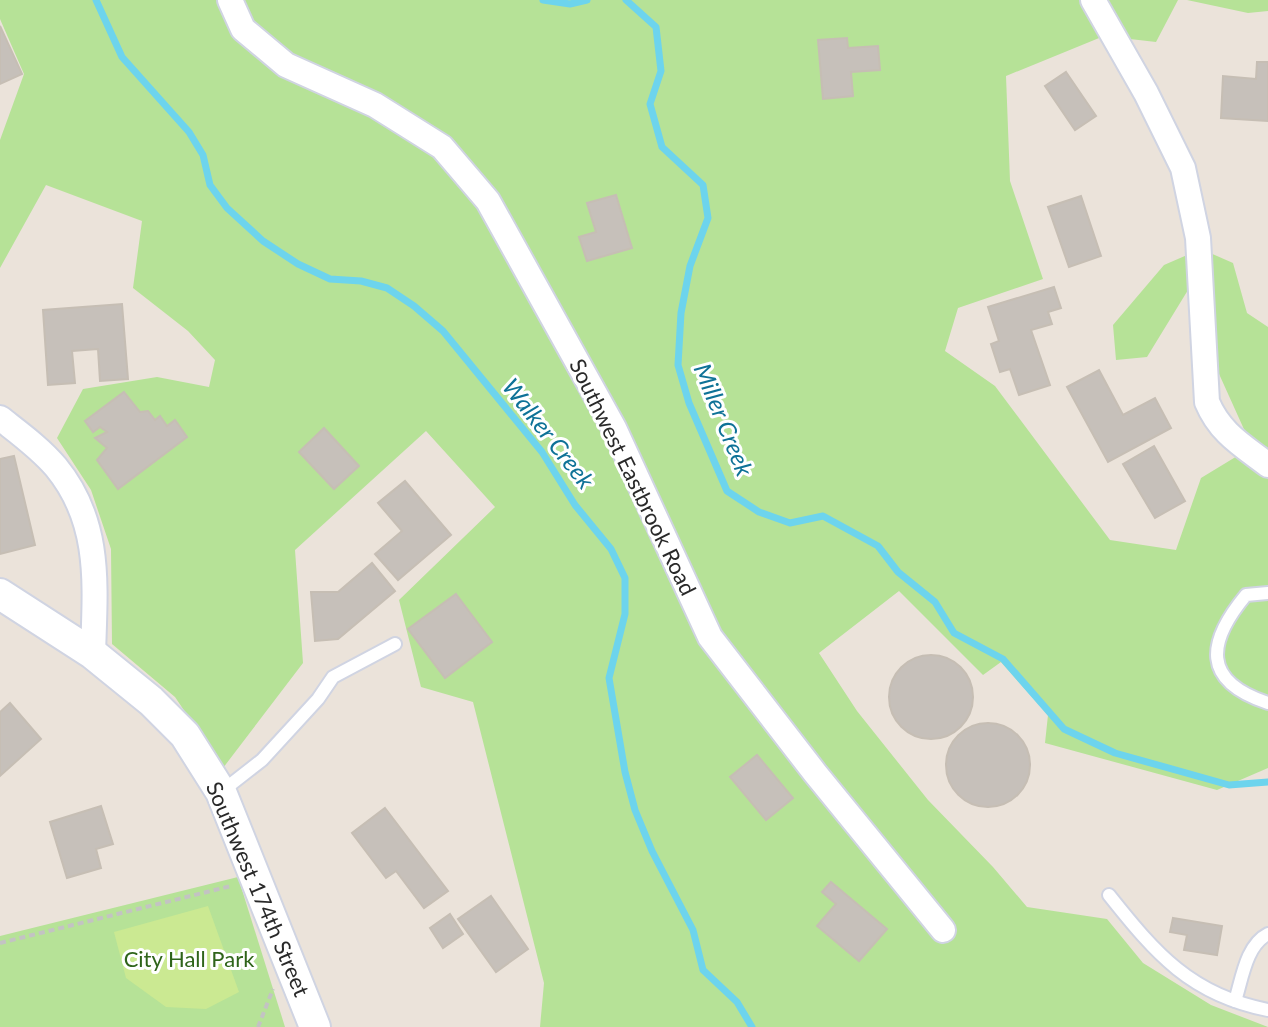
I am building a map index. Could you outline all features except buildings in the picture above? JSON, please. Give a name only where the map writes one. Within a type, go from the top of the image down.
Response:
[{"type":"street","name":"Southwest Eastbrook Road","points":[[230,0],[243,29],[286,65],[375,105],[442,147],[488,201],[614,428],[710,637],[815,773],[943,930]]},
{"type":"street","points":[[1093,0],[1146,93],[1183,168],[1198,238],[1207,402],[1215,421],[1227,434],[1268,465]]},
{"type":"street","points":[[0,418],[54,465],[78,498],[88,530],[95,575],[93,654]]},
{"type":"street","name":"Southwest 174th Street","points":[[0,594],[93,654],[151,701],[185,735],[221,792],[315,1027]]},
{"type":"lane","points":[[1268,593],[1246,595],[1227,618],[1217,641],[1220,673],[1238,691],[1268,703]]},
{"type":"lane","points":[[221,792],[262,760],[318,699],[333,677],[395,644]]},
{"type":"lane","points":[[1109,895],[1148,944],[1173,968],[1210,991],[1268,1010]]},
{"type":"lane","points":[[1235,1001],[1251,952],[1258,940],[1268,934]]},
{"type":"path","points":[[0,943],[242,883]]},
{"type":"path","points":[[258,1027],[277,979]]},
{"type":"green space","points":[[0,0],[1178,0],[1156,42],[1104,36],[1006,76],[1010,181],[1043,279],[958,308],[945,351],[995,386],[1110,540],[1176,550],[1201,478],[1252,447],[1215,365],[1207,316],[1188,290],[1147,357],[1116,360],[1113,325],[1164,265],[1201,249],[1233,263],[1247,313],[1268,327],[1268,768],[1217,790],[1045,743],[1048,715],[1001,662],[983,675],[899,591],[819,653],[857,711],[928,800],[1027,907],[1107,919],[1143,963],[1211,1005],[1268,1027],[540,1027],[544,983],[473,702],[421,687],[399,600],[495,507],[426,431],[295,550],[303,663],[223,768],[175,697],[112,644],[111,549],[91,490],[57,438],[83,389],[157,377],[209,387],[215,360],[188,331],[133,288],[142,221],[46,185],[0,268],[0,140],[24,74],[0,19]]},
{"type":"green space","points":[[1187,0],[1268,0],[1268,11],[1248,13]]},
{"type":"green space","name":"City Hall Park","points":[[238,877],[285,1027],[0,1027],[0,936]]},
{"type":"green space","points":[[208,906],[239,992],[206,1009],[166,1007],[126,978],[114,932]]},
{"type":"waterway","name":"Walker Creek","points":[[96,0],[122,57],[189,132],[203,155],[210,185],[227,208],[263,241],[298,264],[330,279],[361,281],[387,288],[443,331],[542,452],[575,505],[611,549],[625,578],[625,614],[609,678],[625,772],[635,810],[652,851],[693,930],[703,970],[737,1002],[752,1027]]},
{"type":"waterway","name":"Miller Creek","points":[[543,0],[570,4],[587,0]]},
{"type":"waterway","name":"Miller Creek","points":[[626,0],[656,27],[661,71],[650,104],[662,147],[703,185],[708,218],[690,266],[681,313],[678,365],[689,403],[727,491],[759,512],[790,523],[823,516],[878,546],[898,572],[935,602],[954,633],[1003,659],[1064,729],[1115,753],[1229,785],[1268,782]]}]
